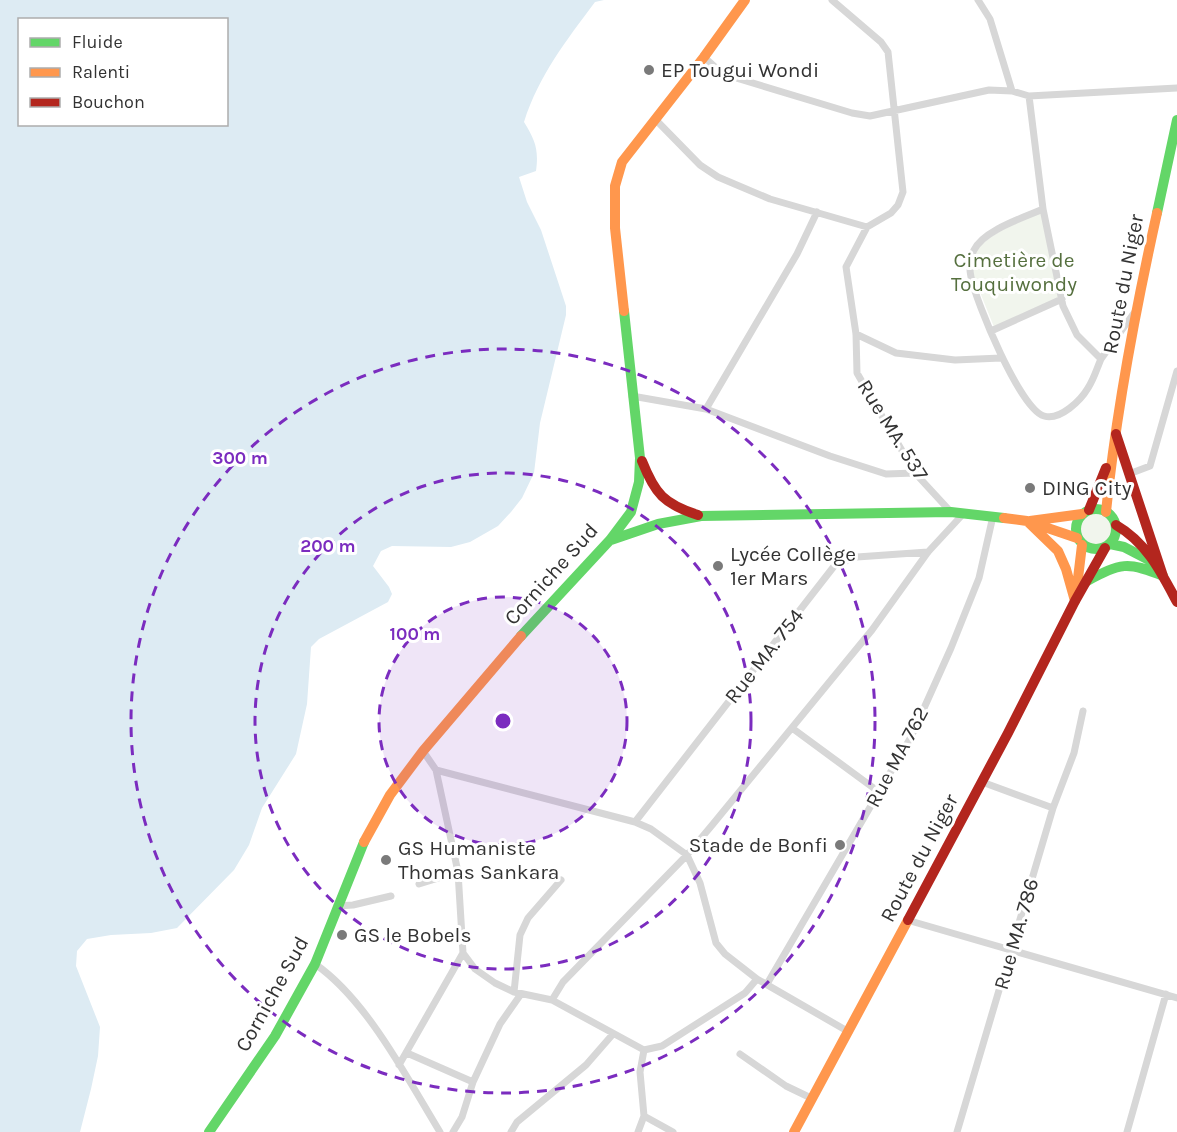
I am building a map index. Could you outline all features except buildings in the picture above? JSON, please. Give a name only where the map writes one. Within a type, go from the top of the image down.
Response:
[{"type":"main road","name":"Corniche Sud","points":[[209,1132],[276,1036],[315,964],[361,848],[402,777],[543,611],[610,540],[631,512],[639,482],[640,458],[615,228],[615,186],[622,162],[704,57],[745,0]]},
{"type":"main road","name":"Route du Niger","points":[[1106,512],[1111,457],[1137,308],[1177,120]]},
{"type":"main road","points":[[1115,434],[1164,576],[1177,602]]},
{"type":"main road","name":"Route du Niger","points":[[1086,512],[1111,457]]},
{"type":"main road","points":[[640,458],[657,494],[671,507],[701,516]]},
{"type":"main road","points":[[1027,521],[1095,509],[1106,512],[1116,525],[1132,535],[1164,576]]},
{"type":"main road","points":[[610,540],[658,524],[701,516],[951,512],[1027,521],[1080,541],[1093,550],[1107,546],[1124,547],[1154,562]]},
{"type":"main road","points":[[1080,541],[1076,525],[1086,512]]},
{"type":"main road","points":[[1027,521],[1058,551],[1075,601]]},
{"type":"main road","points":[[1107,546],[1114,539],[1116,525]]},
{"type":"main road","name":"Route du Niger","points":[[1075,601],[1080,541]]},
{"type":"main road","name":"Route du Niger","points":[[794,1132],[982,782],[1075,601],[1107,546]]},
{"type":"main road","points":[[1087,581],[1124,564],[1136,565],[1164,576]]},
{"type":"street","name":"Rue MA. 537","points":[[832,0],[881,42],[888,52],[903,192],[898,205],[891,213],[867,228],[846,267],[856,334],[858,373],[915,472],[951,512]]},
{"type":"street","points":[[978,0],[990,19],[1012,91]]},
{"type":"street","points":[[704,57],[723,74],[852,113],[870,116],[990,90],[1012,91],[1029,96],[1177,88]]},
{"type":"street","points":[[1029,96],[1043,209],[1063,306],[1077,335],[1101,359]]},
{"type":"street","points":[[655,119],[700,165],[718,177],[770,199],[867,228]]},
{"type":"street","points":[[1043,209],[986,236],[975,248],[970,259],[971,276],[1001,358],[1034,410],[1045,416],[1057,416],[1072,406],[1088,389],[1101,359],[1137,308]]},
{"type":"street","points":[[706,409],[797,254],[817,212]]},
{"type":"street","points":[[991,331],[1062,299]]},
{"type":"street","points":[[856,334],[896,353],[955,360],[1001,358]]},
{"type":"street","points":[[1129,474],[1150,466],[1177,371]]},
{"type":"street","points":[[632,396],[706,409],[787,441],[886,474],[915,472]]},
{"type":"street","points":[[552,1000],[563,982],[687,855],[872,630],[928,552],[964,513]]},
{"type":"street","name":"Rue MA 762","points":[[767,984],[911,737],[979,578],[993,516]]},
{"type":"street","name":"Rue MA. 754","points":[[635,822],[835,565],[857,557],[928,552]]},
{"type":"street","name":"Rue MA. 786","points":[[957,1132],[1053,808],[1074,753],[1083,711]]},
{"type":"street","points":[[792,728],[879,792]]},
{"type":"street","points":[[399,1065],[463,953],[458,872],[436,770],[423,751]]},
{"type":"street","points":[[436,770],[635,822],[651,829],[687,855],[700,883],[716,943],[735,963],[757,979],[849,1032]]},
{"type":"street","points":[[982,782],[1053,808]]},
{"type":"street","points":[[419,884],[458,872]]},
{"type":"street","points":[[453,1132],[462,1117],[473,1082],[500,1024],[518,993],[520,935],[528,918],[561,880]]},
{"type":"street","points":[[337,906],[353,905],[391,896]]},
{"type":"street","points":[[908,920],[1177,998]]},
{"type":"street","points":[[463,953],[475,969],[495,983],[518,993],[552,1000],[644,1050],[662,1046],[745,993],[757,979]]},
{"type":"street","points":[[315,964],[334,976],[357,1002],[440,1132]]},
{"type":"street","points":[[1127,1132],[1166,994]]},
{"type":"street","points":[[511,1132],[517,1122],[586,1065],[613,1034]]},
{"type":"street","points":[[638,1132],[644,1116],[640,1072],[644,1050]]},
{"type":"street","points":[[407,1053],[473,1082]]},
{"type":"street","points":[[740,1054],[786,1086],[811,1098]]},
{"type":"street","points":[[644,1116],[673,1132]]},
{"type":"green space","name":"Cimetière de Touquiwondy","points":[[1042,212],[1059,298],[994,327],[973,275],[970,259],[993,236]]},
{"type":"green space","points":[[1095,512],[1108,517],[1113,530],[1108,543],[1095,548],[1082,543],[1077,530],[1082,517]]},
{"type":"shaded area","points":[[0,0],[604,0],[595,2],[554,59],[537,89],[524,122],[535,145],[537,163],[536,171],[519,177],[527,202],[541,230],[566,306],[566,315],[540,423],[534,473],[522,498],[511,512],[498,526],[470,542],[451,547],[392,546],[381,551],[373,566],[392,594],[388,602],[319,639],[311,647],[307,704],[296,754],[262,808],[249,845],[234,870],[177,928],[151,933],[87,939],[77,951],[76,966],[100,1027],[98,1056],[80,1132],[0,1132]]},
{"type":"traffic: fast","points":[[1157,213],[1177,120]]},
{"type":"traffic: fast","points":[[521,636],[610,540],[631,512],[639,482],[640,458],[624,311]]},
{"type":"traffic: fast","points":[[1096,509],[1104,510],[1110,515],[1115,521],[1116,529],[1115,537],[1110,543],[1104,548],[1096,549],[1088,548],[1082,543],[1077,537],[1076,529],[1077,521],[1082,515],[1088,510],[1096,509]]},
{"type":"traffic: fast","points":[[611,540],[658,524],[701,516],[951,512],[1004,518]]},
{"type":"traffic: fast","points":[[1110,544],[1124,547],[1151,561]]},
{"type":"traffic: fast","points":[[1087,581],[1124,566],[1141,568],[1163,576]]},
{"type":"traffic: fast","points":[[209,1132],[275,1036],[315,964],[364,842]]},
{"type":"traffic: slow","points":[[624,311],[615,228],[615,186],[622,162],[704,57],[745,0]]},
{"type":"traffic: slow","points":[[1106,512],[1127,362],[1157,213]]},
{"type":"traffic: slow","points":[[1030,521],[1082,514]]},
{"type":"traffic: slow","points":[[1004,518],[1027,521],[1077,538]]},
{"type":"traffic: slow","points":[[1027,521],[1058,551],[1075,601]]},
{"type":"traffic: slow","points":[[1076,595],[1082,545]]},
{"type":"traffic: slow","points":[[364,842],[390,795],[423,751],[521,636]]},
{"type":"traffic: slow","points":[[794,1132],[908,920]]},
{"type":"traffic: jam","points":[[1116,434],[1163,576]]},
{"type":"traffic: jam","points":[[642,461],[651,482],[662,496],[677,507],[698,515]]},
{"type":"traffic: jam","points":[[1089,510],[1106,468]]},
{"type":"traffic: jam","points":[[1116,525],[1145,549],[1177,602]]},
{"type":"traffic: jam","points":[[908,920],[1105,548]]},
{"type":"place","name":"EP Tougui Wondi","points":[[649,70]]},
{"type":"place","name":"DING City","points":[[1030,488]]},
{"type":"place","name":"Lycée Collège 1er Mars","points":[[718,566]]},
{"type":"place","name":"Stade de Bonfi","points":[[840,845]]},
{"type":"place","name":"GS Humaniste Thomas Sankara","points":[[386,860]]},
{"type":"place","name":"GS le Bobels","points":[[342,935]]}]
